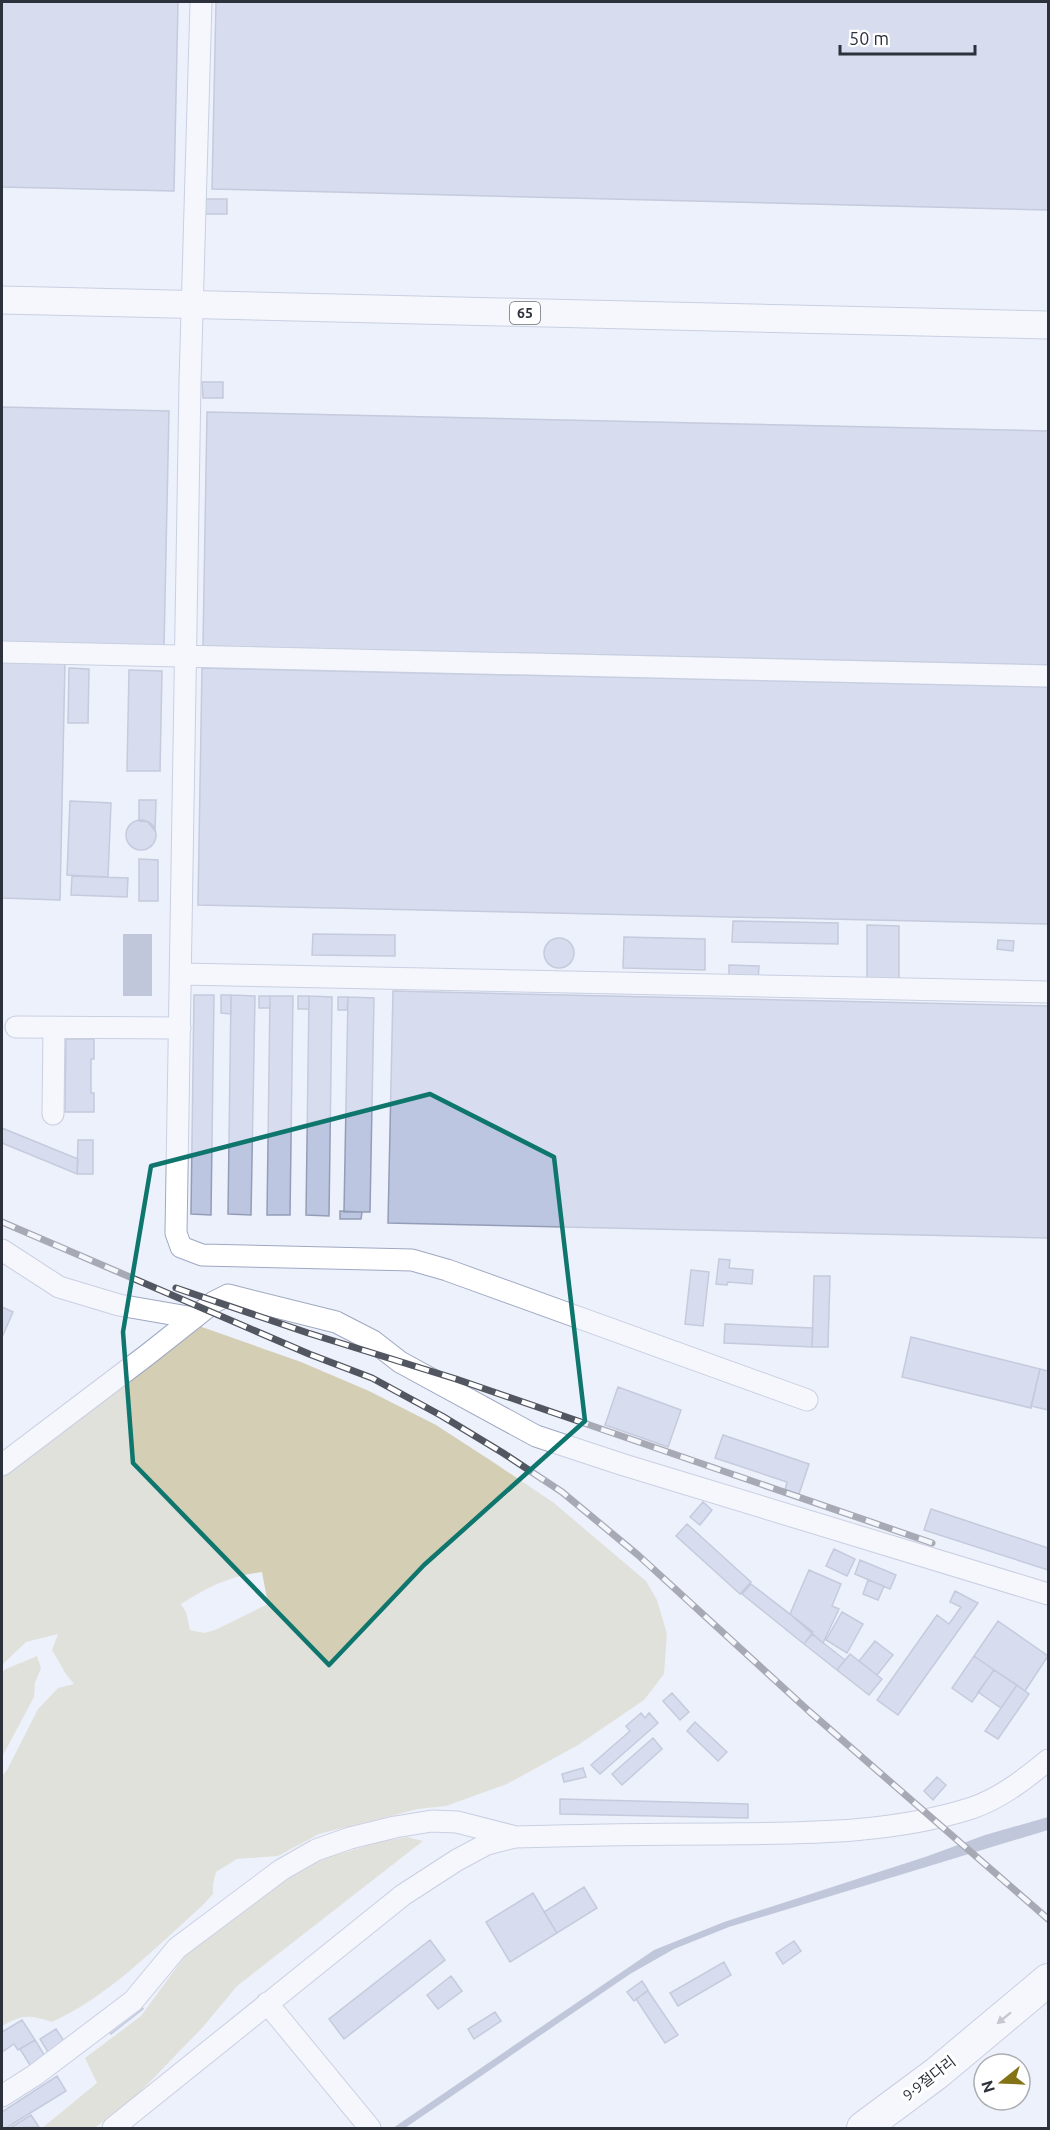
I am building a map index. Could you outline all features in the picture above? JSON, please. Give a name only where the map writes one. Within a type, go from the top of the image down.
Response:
[{"type":"highway","name":"9·9절다리","points":[[863,2128],[937,2073],[1048,1980]]},
{"type":"highway","name":"9·9절다리","points":[[898,2128],[950,2089],[1048,2008]]},
{"type":"main road","name":"65","points":[[2,300],[1048,325]]},
{"type":"street","points":[[201,2],[190,382],[182,974],[171,1028],[176,1233],[181,1247],[202,1255],[412,1260],[447,1270],[807,1400]]},
{"type":"street","points":[[2,652],[1048,676]]},
{"type":"street","points":[[182,974],[1048,992]]},
{"type":"street","points":[[16,1027],[171,1028]]},
{"type":"street","points":[[53,1114],[54,1027]]},
{"type":"street","points":[[2,1250],[59,1287],[119,1305],[194,1318]]},
{"type":"street","points":[[2,1465],[214,1302],[228,1294],[336,1322],[373,1341],[400,1362],[536,1436],[1048,1594]]},
{"type":"street","points":[[113,2128],[403,1895],[457,1860],[487,1844],[515,1837],[874,1829],[933,1818],[973,1807],[999,1796],[1048,1760]]},
{"type":"street","points":[[2,2096],[35,2076],[134,2001],[177,1948],[281,1870],[316,1850],[350,1838],[432,1821],[457,1822],[515,1837]]},
{"type":"street","points":[[267,2003],[370,2128]]},
{"type":"highlighted area","points":[[430,1094],[554,1157],[585,1421],[424,1565],[329,1665],[133,1463],[123,1332],[151,1166]]},
{"type":"shaded area","points":[[199,1326],[301,1362],[369,1391],[436,1425],[554,1503],[646,1581],[657,1600],[667,1634],[664,1674],[644,1700],[578,1745],[507,1784],[446,1806],[418,1809],[319,1834],[278,1856],[237,1859],[216,1872],[213,1894],[202,1906],[131,1970],[93,1999],[52,2022],[26,2017],[2,2026],[2,1776],[38,1709],[58,1688],[74,1684],[52,1650],[58,1634],[26,1642],[2,1665],[2,1477]],"holes":[[[262,1572],[268,1604],[215,1630],[204,1633],[190,1630],[186,1612],[181,1604],[220,1583]]]},
{"type":"shaded area","points":[[37,1656],[41,1668],[35,1683],[34,1697],[2,1757],[2,1672]]},
{"type":"shaded area","points":[[407,1837],[423,1841],[237,1986],[203,2027],[138,2094],[95,2128],[42,2128],[97,2083],[85,2058],[141,2016],[193,1945],[271,1889],[325,1858],[380,1842]]},
{"type":"water","points":[[123,934],[152,934],[152,996],[123,996]]},
{"type":"water","points":[[1048,1817],[1048,1830],[729,1927],[674,1949],[630,1974],[405,2128],[393,2128],[654,1950],[724,1922],[928,1856],[985,1835]]},
{"type":"building","points":[[2,2],[178,2],[174,191],[2,187]]},
{"type":"building","points":[[216,2],[1048,2],[1048,210],[212,189]]},
{"type":"building","points":[[204,199],[227,199],[227,214],[204,214]]},
{"type":"building","points":[[202,382],[223,382],[223,398],[203,398]]},
{"type":"building","points":[[2,407],[169,411],[164,646],[2,642]]},
{"type":"building","points":[[207,412],[1048,431],[1048,665],[203,646]]},
{"type":"building","points":[[2,660],[65,661],[60,900],[2,898]]},
{"type":"building","points":[[69,668],[89,669],[88,723],[68,723]]},
{"type":"building","points":[[202,668],[1048,687],[1048,924],[198,905]]},
{"type":"building","points":[[129,670],[162,671],[160,771],[127,771]]},
{"type":"building","points":[[139,800],[156,800],[155,831],[148,822],[139,821]]},
{"type":"building","points":[[70,801],[111,803],[108,877],[67,875]]},
{"type":"building","points":[[141,820],[147,821],[155,829],[155,841],[147,849],[141,850],[135,849],[127,841],[126,835],[127,829],[135,821]]},
{"type":"building","points":[[139,859],[158,860],[158,901],[139,901]]},
{"type":"building","points":[[72,876],[128,878],[127,897],[71,895]]},
{"type":"building","points":[[733,921],[838,923],[838,944],[732,942]]},
{"type":"building","points":[[867,925],[899,926],[899,981],[867,981]]},
{"type":"building","points":[[313,934],[395,935],[395,956],[312,955]]},
{"type":"building","points":[[624,937],[705,939],[705,970],[623,968]]},
{"type":"building","points":[[559,938],[565,939],[573,947],[573,959],[565,967],[559,968],[553,967],[545,959],[544,953],[545,947],[553,939]]},
{"type":"building","points":[[998,940],[1014,941],[1013,951],[997,949]]},
{"type":"building","points":[[729,965],[759,966],[758,980],[729,979]]},
{"type":"building","points":[[393,991],[1048,1006],[1048,1238],[388,1223]]},
{"type":"building","points":[[194,995],[214,995],[211,1215],[191,1214]]},
{"type":"building","points":[[221,995],[231,995],[231,1014],[221,1013]]},
{"type":"building","points":[[231,995],[255,996],[251,1215],[228,1214]]},
{"type":"building","points":[[259,996],[270,996],[270,1008],[259,1008]]},
{"type":"building","points":[[270,996],[293,996],[290,1215],[267,1215]]},
{"type":"building","points":[[298,996],[309,996],[309,1009],[298,1009]]},
{"type":"building","points":[[309,996],[332,997],[329,1216],[306,1215]]},
{"type":"building","points":[[338,997],[348,997],[347,1010],[338,1010]]},
{"type":"building","points":[[348,997],[374,998],[370,1212],[344,1212]]},
{"type":"building","points":[[66,1039],[94,1039],[94,1059],[91,1059],[91,1093],[94,1093],[94,1112],[65,1112]]},
{"type":"building","points":[[2,1128],[78,1159],[77,1174],[2,1143]]},
{"type":"building","points":[[78,1140],[93,1140],[93,1174],[77,1174]]},
{"type":"building","points":[[340,1211],[362,1212],[361,1219],[340,1219]]},
{"type":"building","points":[[719,1259],[730,1260],[729,1268],[753,1270],[752,1284],[728,1282],[727,1285],[716,1284]]},
{"type":"building","points":[[691,1270],[709,1272],[703,1326],[685,1324]]},
{"type":"building","points":[[814,1276],[830,1276],[828,1347],[812,1347]]},
{"type":"building","points":[[2,1307],[13,1312],[3,1335],[2,1334]]},
{"type":"building","points":[[725,1324],[813,1328],[812,1347],[724,1343]]},
{"type":"building","points":[[911,1337],[1040,1369],[1031,1408],[902,1377]]},
{"type":"building","points":[[1040,1369],[1048,1371],[1048,1410],[1031,1406]]},
{"type":"building","points":[[618,1387],[681,1410],[668,1447],[605,1425]]},
{"type":"building","points":[[723,1435],[809,1464],[799,1494],[785,1490],[787,1482],[715,1458]]},
{"type":"building","points":[[703,1502],[712,1510],[700,1525],[690,1517]]},
{"type":"building","points":[[931,1509],[1048,1548],[1048,1570],[924,1530]]},
{"type":"building","points":[[687,1524],[751,1582],[740,1594],[676,1536]]},
{"type":"building","points":[[834,1549],[855,1559],[847,1576],[826,1566]]},
{"type":"building","points":[[860,1560],[896,1575],[890,1589],[855,1574]]},
{"type":"building","points":[[809,1570],[841,1584],[832,1606],[839,1609],[823,1643],[790,1614]]},
{"type":"building","points":[[868,1580],[884,1586],[878,1600],[863,1594]]},
{"type":"building","points":[[751,1584],[813,1632],[804,1644],[742,1594]]},
{"type":"building","points":[[955,1591],[978,1603],[898,1715],[877,1700],[937,1615],[949,1624],[961,1607],[950,1602]]},
{"type":"building","points":[[842,1612],[863,1624],[847,1653],[826,1640]]},
{"type":"building","points":[[998,1621],[1048,1656],[1025,1691],[974,1656]]},
{"type":"building","points":[[812,1634],[845,1660],[837,1670],[804,1644]]},
{"type":"building","points":[[875,1641],[893,1655],[877,1675],[859,1661]]},
{"type":"building","points":[[850,1654],[882,1679],[869,1695],[837,1670]]},
{"type":"building","points":[[974,1656],[994,1670],[972,1702],[952,1688]]},
{"type":"building","points":[[994,1670],[1017,1685],[1001,1708],[978,1692]]},
{"type":"building","points":[[1017,1685],[1029,1694],[998,1739],[985,1731]]},
{"type":"building","points":[[672,1693],[689,1712],[680,1720],[663,1701]]},
{"type":"building","points":[[641,1713],[645,1718],[649,1713],[658,1723],[600,1774],[591,1765],[630,1731],[626,1726]]},
{"type":"building","points":[[695,1722],[727,1752],[718,1761],[687,1731]]},
{"type":"building","points":[[653,1738],[662,1749],[622,1785],[612,1774]]},
{"type":"building","points":[[583,1768],[586,1777],[564,1782],[562,1774]]},
{"type":"building","points":[[937,1777],[946,1785],[933,1800],[924,1791]]},
{"type":"building","points":[[560,1799],[748,1804],[748,1818],[560,1814]]},
{"type":"building","points":[[584,1887],[597,1908],[557,1933],[544,1912]]},
{"type":"building","points":[[533,1893],[557,1933],[510,1962],[486,1922]]},
{"type":"building","points":[[430,1940],[445,1960],[344,2039],[329,2019]]},
{"type":"building","points":[[794,1941],[801,1951],[783,1964],[776,1953]]},
{"type":"building","points":[[724,1962],[731,1975],[678,2006],[670,1993]]},
{"type":"building","points":[[451,1976],[462,1991],[438,2009],[427,1995]]},
{"type":"building","points":[[642,1981],[648,1990],[634,2001],[627,1992]]},
{"type":"building","points":[[648,1991],[678,2035],[665,2043],[636,1999]]},
{"type":"building","points":[[137,2002],[143,2009],[111,2034],[106,2027]]},
{"type":"building","points":[[495,2012],[501,2021],[474,2039],[468,2029]]},
{"type":"building","points":[[22,2020],[35,2040],[18,2050],[14,2044],[2,2052],[2,2032]]},
{"type":"building","points":[[56,2029],[68,2047],[51,2057],[40,2039]]},
{"type":"building","points":[[35,2040],[48,2061],[33,2070],[20,2049]]},
{"type":"building","points":[[57,2076],[66,2091],[6,2128],[2,2128],[2,2112]]},
{"type":"building","points":[[31,2115],[39,2127],[10,2128]]},
{"type":"railway","points":[[2,1222],[309,1354],[372,1378],[442,1416],[562,1492],[638,1555],[810,1712],[1048,1919]]},
{"type":"railway","points":[[176,1288],[308,1333],[456,1379],[932,1543]]}]
